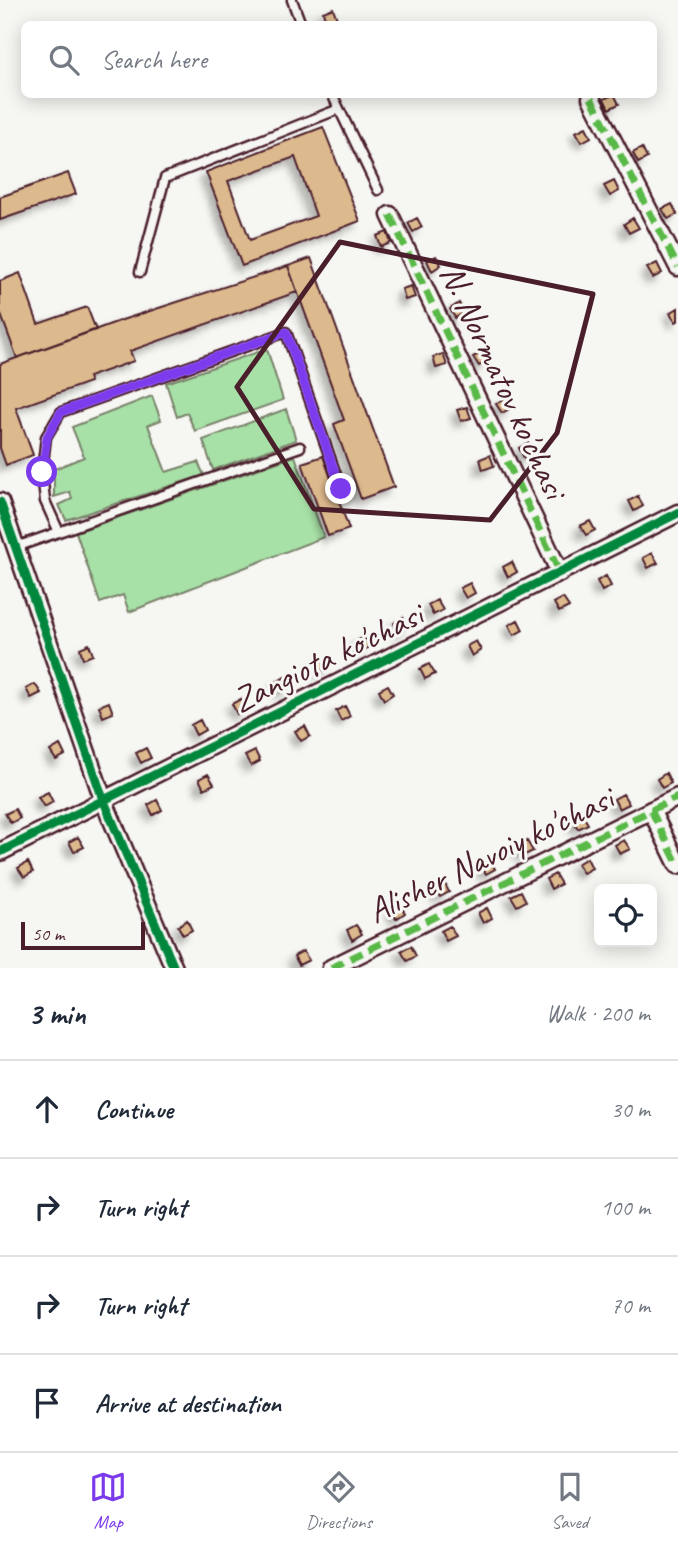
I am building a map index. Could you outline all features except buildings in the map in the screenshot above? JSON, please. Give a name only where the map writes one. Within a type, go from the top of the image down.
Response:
[{"type":"street","points":[[591,98],[678,267]]},
{"type":"street","name":"N. Normatov ko'chasi","points":[[390,215],[560,573]]},
{"type":"street","points":[[0,502],[103,799],[174,968]]},
{"type":"street","name":"Zangiota ko'chasi","points":[[0,852],[678,513]]},
{"type":"street","name":"Alisher Navoiy ko'chasi","points":[[331,968],[678,797]]},
{"type":"street","points":[[651,810],[678,865]]},
{"type":"lane","points":[[292,0],[301,21]]},
{"type":"lane","points":[[334,98],[378,190]]},
{"type":"lane","points":[[139,272],[165,178],[339,109]]},
{"type":"lane","points":[[59,532],[45,501],[42,472],[47,437],[61,412],[286,332],[341,489]]},
{"type":"lane","points":[[16,547],[300,447]]},
{"type":"highlighted area","points":[[340,242],[593,294],[557,433],[490,520],[314,509],[237,387]]},
{"type":"green space","points":[[267,349],[283,400],[195,431],[187,413],[177,417],[166,383]]},
{"type":"green space","points":[[152,396],[161,420],[148,425],[166,472],[198,462],[204,475],[66,520],[59,505],[72,499],[70,492],[54,497],[54,469],[84,457],[72,427]]},
{"type":"green space","points":[[286,409],[296,440],[213,470],[203,440]]},
{"type":"green space","points":[[295,456],[324,537],[129,612],[123,595],[100,603],[76,532]]},
{"type":"marked path","points":[[591,98],[678,267]]},
{"type":"marked path","points":[[390,215],[560,573]]},
{"type":"marked path","points":[[331,968],[678,797]]},
{"type":"marked path","points":[[651,810],[678,865]]},
{"type":"cycle path","points":[[0,502],[103,799],[174,968]]},
{"type":"cycle path","points":[[0,852],[678,513]]},
{"type":"route","points":[[42,472],[47,437],[61,412],[286,332],[341,489]]}]
